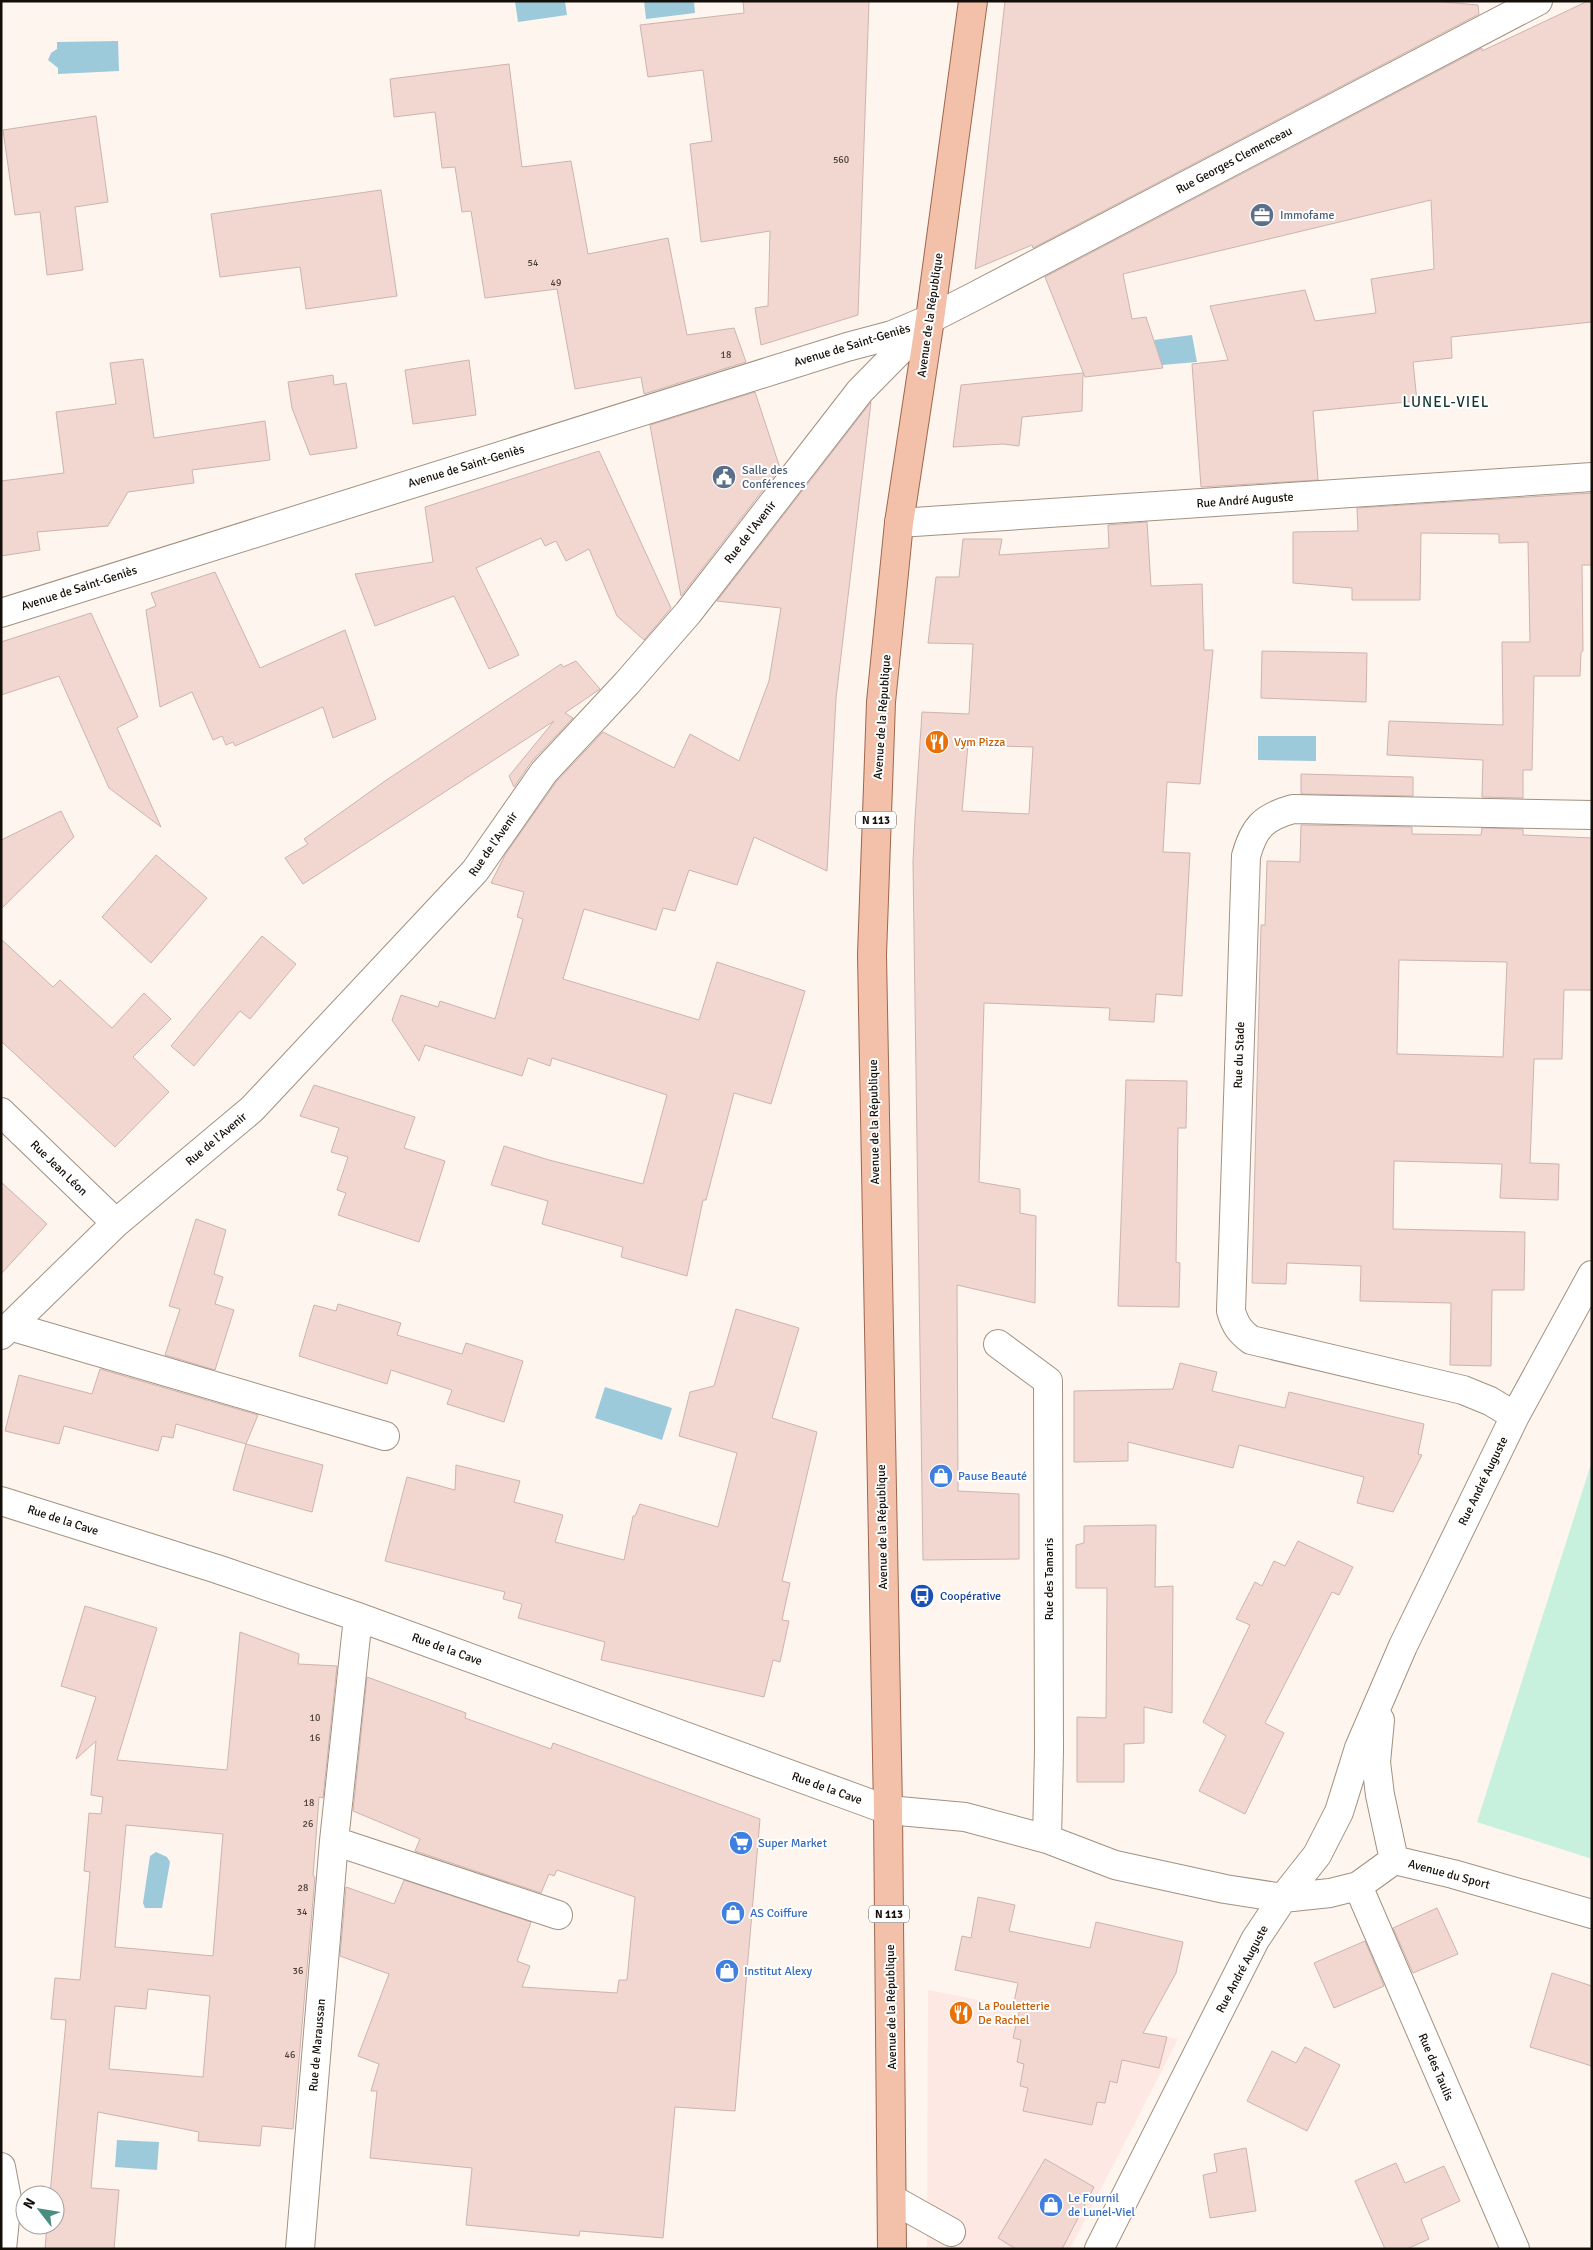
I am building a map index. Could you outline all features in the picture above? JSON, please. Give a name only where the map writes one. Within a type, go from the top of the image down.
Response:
[{"type":"main road","name":"Avenue de la République","points":[[892,2249],[888,1810],[872,955],[881,702],[899,523],[930,319],[973,1]]},
{"type":"street","name":"Rue Georges Clemenceau","points":[[930,319],[1538,1]]},
{"type":"street","name":"Avenue de Saint-Geniès","points":[[1,613],[846,347],[892,335],[930,319]]},
{"type":"street","name":"Rue de l'Avenir","points":[[6,1331],[116,1223],[252,1109],[475,871],[544,772],[628,683],[688,613],[860,392],[930,319]]},
{"type":"street","name":"Rue André Auguste","points":[[899,523],[1592,477]]},
{"type":"street","name":"Rue du Stade","points":[[1515,1416],[1490,1400],[1463,1390],[1252,1340],[1242,1333],[1234,1323],[1231,1311],[1246,856],[1250,840],[1261,824],[1277,814],[1293,809],[1592,815]]},
{"type":"street","name":"Rue Jean Léon","points":[[1,1112],[116,1223]]},
{"type":"street","name":"Rue André Auguste","points":[[1099,2249],[1251,1948],[1282,1898],[1317,1855],[1339,1812],[1359,1748],[1383,1691],[1515,1416],[1592,1275]]},
{"type":"street","name":"Rue de l'Avenir","points":[[6,1331],[385,1436]]},
{"type":"street","name":"Rue des Tamaris","points":[[998,1344],[1048,1381],[1049,1751],[1046,1839]]},
{"type":"street","name":"Rue de la Cave","points":[[1,1500],[217,1569],[358,1617],[888,1810]]},
{"type":"street","name":"Rue de Maraussan","points":[[300,2249],[334,1841],[358,1617]]},
{"type":"street","name":"Rue André Auguste","points":[[1383,1691],[1376,1762],[1380,1795],[1394,1860]]},
{"type":"street","points":[[888,1810],[965,1817],[1046,1839],[1115,1865],[1225,1889],[1282,1898]]},
{"type":"street","points":[[334,1841],[558,1915]]},
{"type":"street","name":"Avenue du Sport","points":[[1282,1898],[1330,1894],[1358,1886],[1394,1860],[1454,1874],[1592,1914]]},
{"type":"street","name":"Rue des Taulis","points":[[1358,1886],[1515,2249]]},
{"type":"street","points":[[1,2167],[7,2199],[2,2249]]},
{"type":"street","points":[[892,2200],[952,2232]]},
{"type":"shaded area","points":[[928,1990],[1178,2039],[1070,2249],[927,2249]]},
{"type":"green space","points":[[1592,1461],[1592,1859],[1477,1822]]},
{"type":"water","points":[[515,1],[565,1],[567,15],[518,22]]},
{"type":"water","points":[[644,1],[694,1],[695,13],[646,19]]},
{"type":"water","points":[[118,41],[119,71],[58,74],[58,68],[48,60],[51,53],[57,49],[57,42]]},
{"type":"water","points":[[1192,335],[1197,362],[1162,365],[1154,340]]},
{"type":"water","points":[[1258,736],[1316,736],[1316,761],[1258,760]]},
{"type":"water","points":[[605,1387],[672,1408],[662,1440],[595,1418]]},
{"type":"water","points":[[156,1852],[167,1857],[170,1862],[162,1908],[145,1908],[143,1903],[150,1856]]},
{"type":"water","points":[[117,2140],[159,2142],[157,2170],[115,2167]]},
{"type":"building","points":[[743,1],[869,1],[858,315],[761,345],[755,308],[768,306],[770,231],[701,242],[690,144],[712,141],[703,70],[648,77],[640,25],[744,13]]},
{"type":"building","points":[[1005,1],[1433,1],[1478,5],[1479,14],[1033,248],[1032,245],[975,269]]},
{"type":"building","points":[[1588,1],[1592,1],[1592,322],[1451,337],[1452,358],[1413,362],[1417,401],[1313,411],[1318,480],[1201,487],[1192,364],[1228,360],[1210,306],[1305,290],[1315,321],[1376,313],[1371,279],[1434,269],[1431,200],[1123,274],[1132,319],[1146,317],[1163,368],[1085,377],[1045,277],[1482,48],[1482,51]]},
{"type":"building","points":[[509,64],[522,167],[571,161],[588,254],[668,238],[687,335],[734,328],[746,362],[644,394],[641,377],[575,389],[557,289],[485,298],[471,211],[462,212],[455,167],[442,168],[435,112],[394,117],[390,79]]},
{"type":"building","points":[[96,116],[108,202],[75,207],[83,270],[47,275],[40,212],[15,215],[3,130]]},
{"type":"building","points":[[381,190],[397,296],[306,309],[300,267],[220,277],[211,214]]},
{"type":"building","points":[[143,359],[154,438],[265,421],[270,460],[192,470],[194,483],[128,492],[108,526],[37,532],[40,550],[1,556],[1,481],[64,473],[56,412],[116,404],[110,363]]},
{"type":"building","points":[[469,360],[476,415],[413,424],[405,370]]},
{"type":"building","points":[[1083,373],[1082,411],[1022,417],[1019,446],[1003,444],[953,447],[961,385]]},
{"type":"building","points":[[333,375],[334,385],[346,383],[357,448],[310,455],[292,408],[288,382]]},
{"type":"building","points":[[755,392],[780,468],[681,596],[650,425]]},
{"type":"building","points":[[871,402],[836,698],[827,871],[754,837],[737,885],[689,870],[675,911],[663,908],[656,930],[584,909],[563,979],[699,1020],[717,962],[805,991],[771,1104],[734,1093],[706,1200],[703,1200],[687,1276],[621,1257],[623,1247],[542,1224],[548,1201],[491,1185],[504,1146],[549,1160],[643,1184],[667,1095],[552,1058],[550,1066],[528,1058],[522,1076],[425,1045],[419,1061],[392,1020],[401,995],[438,1007],[440,1001],[495,1019],[523,919],[517,917],[524,892],[491,883],[505,855],[556,782],[603,732],[674,768],[690,734],[739,761],[769,681],[781,608],[717,601]]},
{"type":"building","points":[[599,451],[671,608],[644,640],[617,616],[589,549],[566,561],[556,541],[545,546],[541,538],[476,568],[519,655],[489,669],[454,596],[375,626],[355,574],[433,562],[425,507]]},
{"type":"building","points":[[1592,493],[1592,565],[1582,565],[1583,651],[1581,652],[1580,676],[1534,676],[1532,770],[1523,770],[1523,798],[1482,797],[1483,760],[1387,755],[1389,721],[1503,725],[1502,642],[1530,642],[1528,542],[1499,543],[1499,534],[1421,533],[1420,600],[1352,600],[1352,588],[1293,583],[1293,532],[1358,531],[1357,508]]},
{"type":"building","points":[[1147,522],[1151,586],[1202,584],[1204,650],[1213,650],[1200,784],[1167,782],[1163,852],[1190,853],[1182,996],[1156,994],[1154,1022],[1109,1020],[1110,1008],[984,1003],[979,1182],[1020,1189],[1020,1213],[1036,1216],[1035,1303],[957,1285],[958,1491],[1019,1494],[1019,1559],[923,1560],[913,862],[915,819],[922,712],[969,714],[973,644],[928,643],[936,577],[959,577],[963,539],[1002,539],[999,555],[1109,548],[1108,525]],"holes":[[[968,745],[1033,747],[1029,814],[962,811]]]},
{"type":"building","points":[[215,572],[260,668],[345,630],[376,719],[333,738],[323,707],[235,746],[233,742],[226,745],[222,736],[213,740],[192,692],[160,707],[146,610],[156,606],[151,593]]},
{"type":"building","points":[[91,613],[138,717],[117,728],[161,827],[109,788],[59,676],[1,695],[1,642]]},
{"type":"building","points":[[1262,651],[1367,653],[1366,702],[1261,698]]},
{"type":"building","points":[[576,661],[600,689],[565,713],[573,718],[532,761],[514,787],[509,776],[554,721],[303,884],[285,858],[308,844],[304,839],[385,781],[561,664],[563,667]]},
{"type":"building","points":[[1301,774],[1413,777],[1413,796],[1301,794]]},
{"type":"building","points":[[61,811],[74,837],[1,909],[1,840]]},
{"type":"building","points":[[1301,825],[1412,827],[1412,834],[1481,835],[1482,828],[1523,829],[1523,835],[1592,838],[1592,990],[1564,990],[1562,1059],[1534,1059],[1530,1163],[1559,1164],[1558,1200],[1500,1198],[1502,1164],[1394,1161],[1393,1229],[1525,1232],[1524,1290],[1492,1290],[1491,1366],[1450,1365],[1451,1303],[1360,1301],[1361,1266],[1287,1263],[1286,1284],[1252,1283],[1261,925],[1265,925],[1267,861],[1300,862]],"holes":[[[1399,960],[1507,962],[1503,1057],[1397,1054]]]},
{"type":"building","points":[[156,855],[207,898],[151,963],[102,917]]},
{"type":"building","points":[[262,936],[296,964],[250,1019],[240,1011],[194,1066],[171,1046]]},
{"type":"building","points":[[1,939],[53,987],[60,980],[112,1028],[144,993],[171,1019],[133,1057],[169,1092],[115,1147],[1,1041]]},
{"type":"building","points":[[1126,1080],[1187,1081],[1186,1128],[1178,1128],[1176,1262],[1180,1263],[1179,1307],[1118,1306]]},
{"type":"building","points":[[314,1085],[415,1117],[404,1148],[445,1161],[419,1242],[338,1215],[346,1193],[337,1190],[348,1157],[331,1152],[339,1128],[300,1116]]},
{"type":"building","points":[[1,1182],[47,1224],[1,1274]]},
{"type":"building","points":[[196,1219],[226,1230],[214,1274],[223,1277],[215,1304],[234,1310],[215,1370],[165,1355],[180,1309],[169,1306]]},
{"type":"building","points":[[338,1304],[401,1323],[397,1335],[462,1354],[466,1343],[523,1361],[504,1422],[447,1404],[452,1390],[391,1370],[387,1384],[299,1356],[314,1305],[336,1311]]},
{"type":"building","points":[[736,1309],[799,1328],[772,1418],[817,1432],[782,1581],[790,1583],[782,1620],[789,1621],[780,1662],[773,1660],[764,1697],[601,1660],[605,1642],[518,1618],[522,1604],[503,1599],[505,1592],[385,1561],[407,1477],[455,1490],[456,1465],[520,1481],[514,1502],[563,1515],[555,1542],[624,1560],[633,1516],[635,1516],[640,1504],[718,1527],[737,1453],[679,1436],[690,1392],[714,1386]]},
{"type":"building","points":[[1180,1363],[1217,1372],[1212,1391],[1285,1408],[1289,1392],[1424,1424],[1418,1454],[1422,1455],[1393,1512],[1357,1503],[1364,1477],[1239,1445],[1233,1468],[1128,1442],[1128,1461],[1074,1462],[1074,1391],[1173,1389]]},
{"type":"building","points":[[100,1369],[258,1415],[246,1444],[176,1424],[173,1438],[162,1436],[158,1451],[64,1426],[59,1444],[5,1431],[19,1375],[92,1394]]},
{"type":"building","points":[[246,1444],[323,1465],[312,1512],[233,1490]]},
{"type":"building","points":[[1156,1525],[1155,1587],[1173,1586],[1172,1713],[1144,1707],[1144,1743],[1124,1744],[1124,1782],[1077,1782],[1077,1717],[1106,1718],[1107,1588],[1076,1588],[1076,1545],[1084,1543],[1084,1526]]},
{"type":"building","points":[[1298,1541],[1353,1567],[1339,1595],[1332,1592],[1265,1723],[1284,1733],[1245,1814],[1199,1791],[1226,1736],[1203,1722],[1250,1625],[1236,1619],[1255,1582],[1262,1586],[1274,1561],[1285,1566]]},
{"type":"building","points":[[85,1606],[157,1628],[117,1760],[227,1770],[240,1632],[299,1654],[298,1664],[337,1666],[323,1798],[319,1797],[313,1876],[315,1877],[293,2129],[262,2126],[260,2146],[198,2141],[199,2132],[98,2112],[91,2188],[119,2190],[114,2249],[45,2249],[46,2235],[65,2235],[65,2185],[51,2185],[66,2020],[51,2019],[55,1978],[80,1980],[90,1872],[84,1871],[89,1813],[101,1814],[103,1797],[91,1795],[96,1741],[76,1759],[96,1697],[61,1686]],"holes":[[[126,1825],[223,1834],[213,1956],[115,1947]],[[148,1989],[210,1996],[203,2077],[109,2069],[115,2006],[146,2009]]]},
{"type":"building","points":[[367,1677],[466,1713],[465,1718],[551,1749],[553,1743],[760,1819],[735,2111],[675,2107],[663,2238],[580,2231],[579,2236],[466,2225],[472,2168],[370,2158],[377,2091],[371,2091],[379,2064],[358,2056],[389,1974],[340,1956],[346,1887],[394,1904],[404,1880],[531,1922],[517,1961],[530,1966],[522,1987],[617,1993],[619,1980],[627,1980],[635,1897],[557,1870],[554,1876],[549,1874],[541,1893],[415,1851],[420,1839],[353,1811]]},
{"type":"building","points":[[978,1897],[1015,1905],[1009,1931],[1090,1948],[1096,1922],[1183,1942],[1176,1973],[1143,2033],[1167,2037],[1159,2068],[1122,2060],[1117,2083],[1110,2081],[1105,2103],[1097,2102],[1092,2125],[1023,2111],[1028,2088],[1020,2086],[1024,2064],[1017,2062],[1021,2040],[1013,2038],[1020,2009],[1013,2007],[1018,1983],[955,1970],[962,1936],[971,1938]]},
{"type":"building","points":[[1437,1908],[1458,1954],[1413,1973],[1393,1928]]},
{"type":"building","points":[[1365,1941],[1384,1986],[1334,2008],[1314,1963]]},
{"type":"building","points":[[1552,1973],[1592,1986],[1592,2066],[1530,2047]]},
{"type":"building","points":[[1305,2047],[1340,2065],[1307,2131],[1247,2101],[1272,2051],[1296,2063]]},
{"type":"building","points":[[1246,2148],[1256,2211],[1210,2218],[1203,2175],[1217,2172],[1214,2154]]},
{"type":"building","name":"Le Fournil de Lunel-Viel","points":[[1045,2159],[1094,2187],[1062,2249],[1016,2249],[998,2238]]},
{"type":"building","points":[[1396,2163],[1405,2183],[1444,2166],[1460,2201],[1421,2219],[1429,2239],[1407,2249],[1385,2249],[1355,2181]]},
{"type":"place","name":"Immofame","points":[[1262,215]]},
{"type":"place","name":"Salle des Conférences","points":[[724,477]]},
{"type":"place","name":"Vym Pizza","points":[[937,742]]},
{"type":"place","name":"Pause Beauté","points":[[941,1476]]},
{"type":"place","name":"Coopérative","points":[[922,1596]]},
{"type":"place","name":"Super Market","points":[[741,1843]]},
{"type":"place","name":"AS Coiffure","points":[[733,1913]]},
{"type":"place","name":"Institut Alexy","points":[[727,1971]]},
{"type":"place","name":"La Pouletterie De Rachel","points":[[961,2013]]},
{"type":"place","name":"Le Fournil de Lunel-Viel","points":[[1051,2205]]},
{"type":"district","name":"LUNEL-VIEL","points":[[1446,402]]}]
